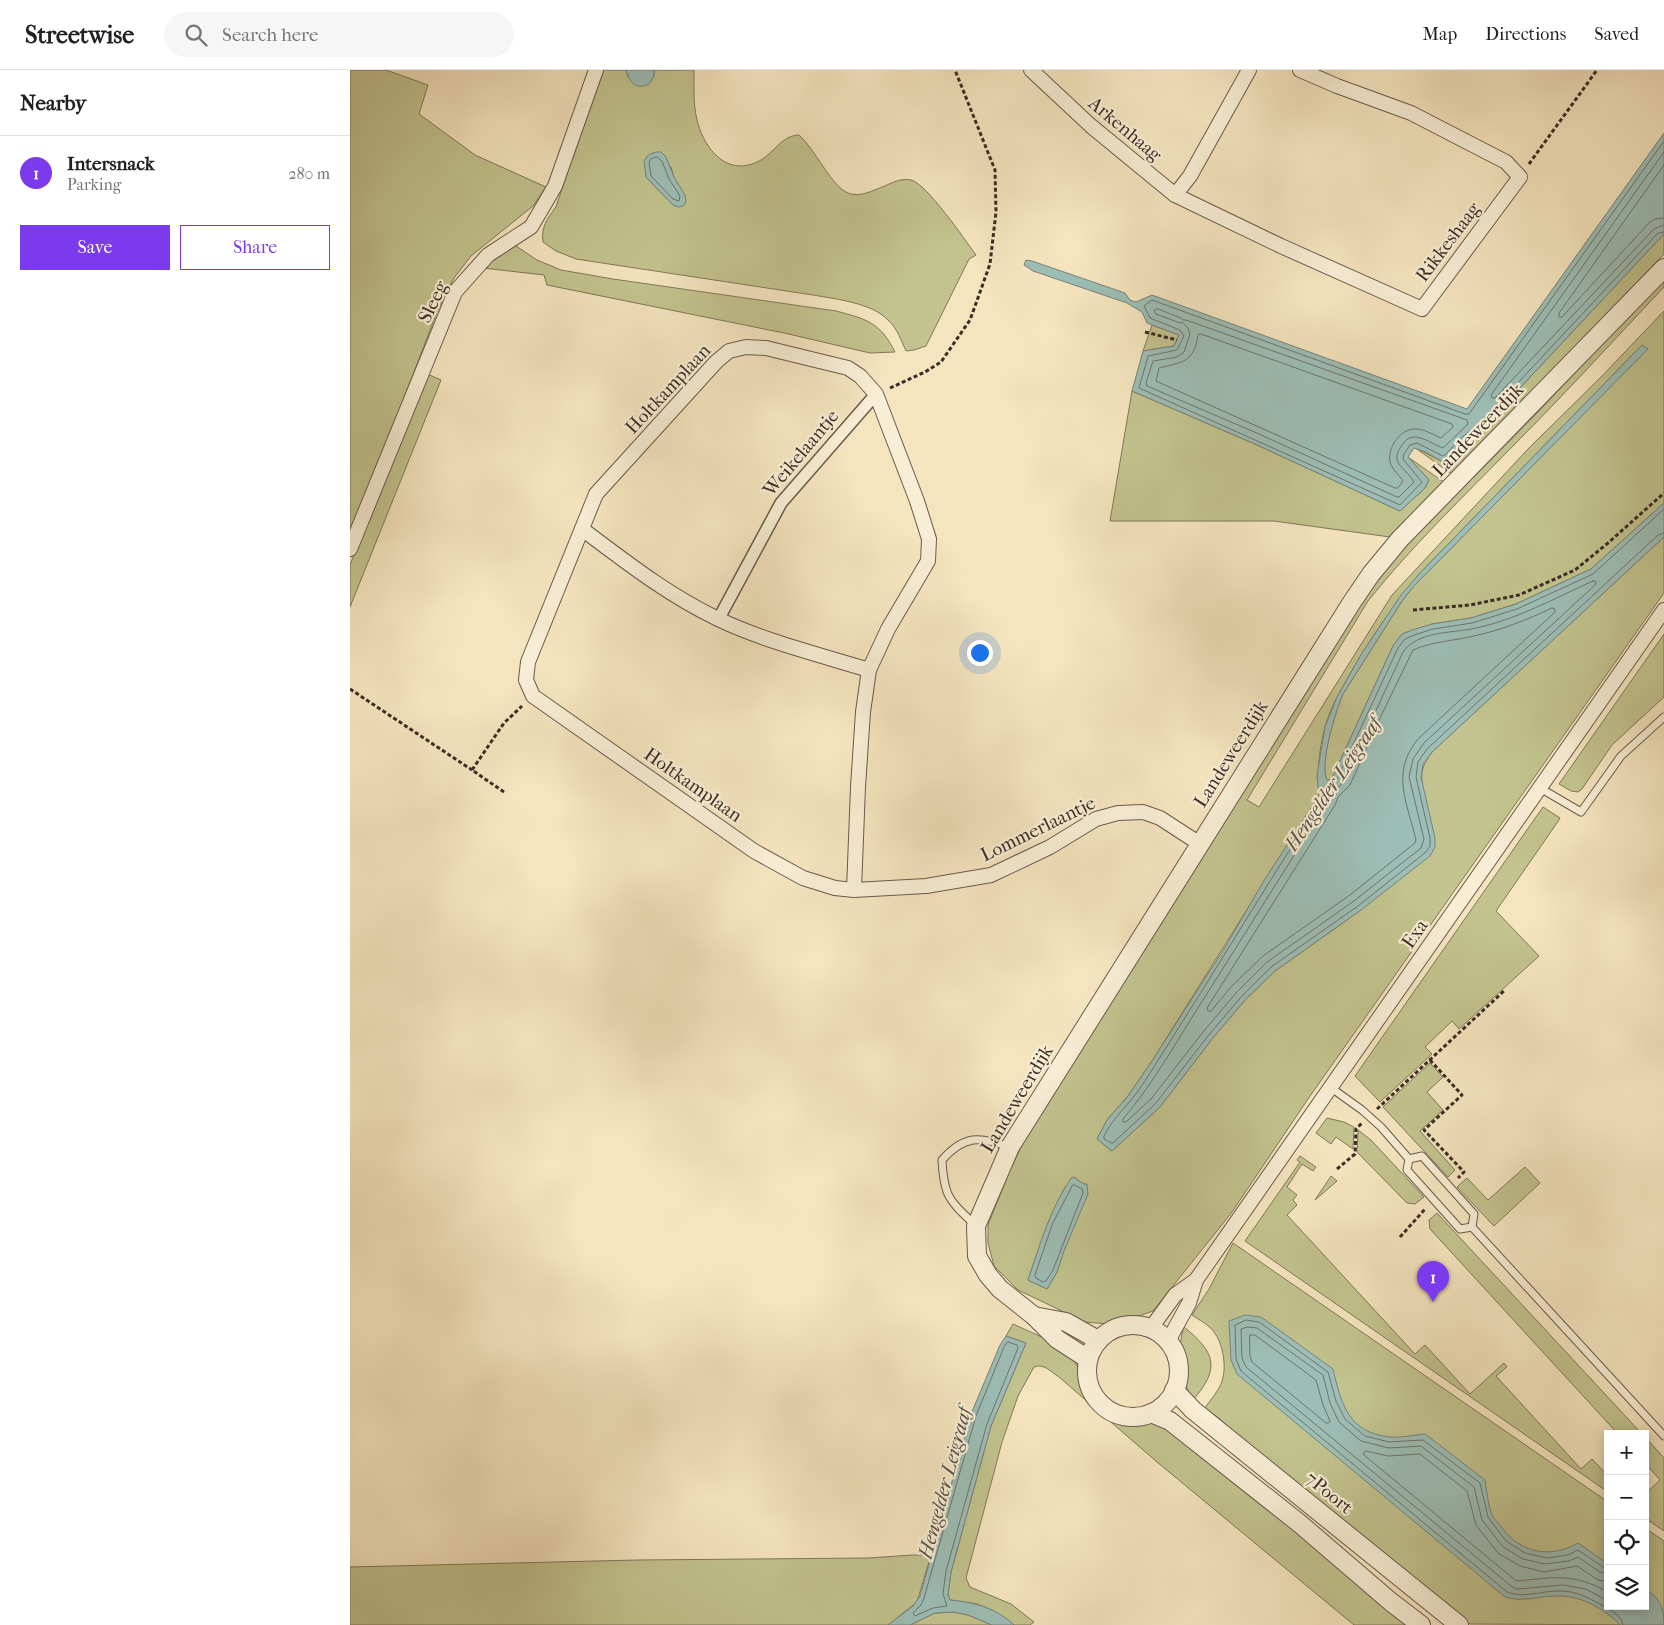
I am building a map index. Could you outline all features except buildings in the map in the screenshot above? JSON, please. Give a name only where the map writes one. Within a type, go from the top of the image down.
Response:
[{"type":"street","name":"Sleeg","points":[[350,549],[454,292],[488,256],[531,227],[555,186],[596,70]]},
{"type":"street","name":"Arkenhaag","points":[[1031,70],[1091,126],[1175,195]]},
{"type":"street","points":[[1175,195],[1190,176],[1249,70]]},
{"type":"street","points":[[1300,70],[1410,113],[1506,162],[1520,177]]},
{"type":"street","name":"Rikkeshaag","points":[[1175,195],[1281,246],[1422,308],[1520,177]]},
{"type":"street","name":"Landeweerdijk","points":[[1088,1359],[1057,1339],[1034,1316],[1000,1289],[988,1275],[977,1256],[976,1226],[1010,1147],[1371,574],[1400,539],[1664,268]]},
{"type":"street","name":"Holtkamplaan","points":[[746,347],[766,348],[848,368],[860,376],[876,394],[917,500],[929,539],[928,561],[888,629],[869,670],[863,712],[854,890],[835,888],[803,878],[754,851],[534,696],[526,680],[528,662],[596,494],[728,351],[746,347]]},
{"type":"street","name":"Weikelaantje","points":[[718,620],[781,502],[876,394]]},
{"type":"street","points":[[582,529],[662,588],[718,620],[783,644],[869,670]]},
{"type":"street","name":"Exa","points":[[1196,1280],[1664,610]]},
{"type":"street","name":"Lommerlaantje","points":[[854,890],[926,886],[991,875],[1050,847],[1096,819],[1118,813],[1143,812],[1160,818],[1200,844]]},
{"type":"street","points":[[1151,1328],[1175,1295],[1196,1280]]},
{"type":"street","points":[[1168,1341],[1189,1304],[1196,1280]]},
{"type":"street","name":"Landeweerdijk","points":[[1034,1316],[1066,1322],[1098,1340]]},
{"type":"street","points":[[1137,1325],[1151,1328],[1168,1341],[1177,1356],[1179,1373],[1174,1390],[1169,1400],[1161,1408],[1151,1413],[1135,1417],[1118,1414],[1103,1406],[1092,1393],[1087,1376],[1088,1359],[1098,1340],[1109,1331],[1123,1326],[1137,1325]]},
{"type":"street","name":"7Poort","points":[[1174,1390],[1193,1410],[1459,1625]]},
{"type":"street","points":[[1151,1413],[1170,1421],[1299,1524],[1390,1602],[1421,1625]]},
{"type":"lane","points":[[1540,788],[1581,812],[1622,756],[1664,717]]},
{"type":"lane","points":[[1330,1088],[1369,1116],[1409,1159]]},
{"type":"lane","points":[[976,1226],[952,1202],[944,1183],[942,1160],[952,1149],[966,1141],[989,1140],[1010,1147]]},
{"type":"lane","points":[[1409,1159],[1422,1156],[1474,1214],[1472,1227]]},
{"type":"lane","points":[[1409,1159],[1407,1170],[1460,1229],[1472,1227]]},
{"type":"lane","points":[[1472,1227],[1664,1436]]},
{"type":"path","points":[[876,394],[925,372],[941,362],[970,320],[990,264],[996,212],[995,170],[955,70]]},
{"type":"path","points":[[1520,177],[1598,70]]},
{"type":"path","points":[[1145,332],[1177,340]]},
{"type":"path","points":[[1413,610],[1470,605],[1519,595],[1575,570],[1664,493]]},
{"type":"path","points":[[350,690],[504,792]]},
{"type":"path","points":[[472,770],[504,723],[534,696]]},
{"type":"path","points":[[1338,1169],[1355,1154],[1356,1129],[1505,990]]},
{"type":"path","points":[[1430,1060],[1462,1095],[1424,1130],[1464,1172],[1449,1186]]},
{"type":"path","points":[[1400,1237],[1434,1200]]},
{"type":"green space","points":[[350,70],[386,70],[428,85],[419,114],[475,155],[546,187],[533,206],[471,256],[454,278],[437,312],[350,539]]},
{"type":"green space","points":[[601,70],[626,70],[628,77],[654,76],[654,70],[694,70],[694,101],[700,131],[705,141],[719,158],[738,166],[749,165],[761,160],[788,138],[799,135],[830,176],[848,193],[858,195],[901,180],[911,180],[918,184],[945,213],[976,255],[969,259],[926,346],[906,351],[896,330],[881,314],[873,309],[843,300],[576,259],[556,251],[543,242],[543,232],[545,223],[556,207]],"holes":[[[671,167],[674,177],[673,205],[646,177]]]},
{"type":"green space","points":[[1664,234],[1664,254],[1453,475],[1414,447],[1445,463],[1488,422]]},
{"type":"green space","points":[[516,246],[537,260],[561,270],[847,314],[871,323],[878,328],[895,352],[870,353],[784,333],[547,285],[544,275],[483,268],[506,248]]},
{"type":"green space","points":[[1664,278],[1664,287],[1420,542],[1368,601],[1247,800],[1259,807],[1392,595],[1528,449],[1664,311],[1664,503],[1591,569],[1516,604],[1471,618],[1432,624],[1402,634],[1393,646],[1333,776],[1330,780],[1327,780],[1325,773],[1326,750],[1332,724],[1343,694],[1402,601],[1413,587],[1647,349],[1642,345],[1421,572],[1384,620],[1351,672],[1327,720],[1319,761],[1319,795],[1152,1061],[1128,1096],[1107,1120],[1097,1139],[1112,1151],[1160,1107],[1212,1039],[1245,1000],[1275,971],[1361,910],[1423,789],[1423,769],[1432,752],[1664,537],[1664,593],[1308,1099],[1232,1212],[1153,1311],[1108,1324],[1085,1322],[1018,1290],[994,1266],[988,1243],[988,1225],[1023,1143],[1366,595],[1391,561],[1539,411]],"holes":[[[1076,1179],[1084,1184],[1057,1272],[1047,1289],[1028,1280],[1048,1223],[1065,1187]]]},
{"type":"green space","points":[[1152,325],[1179,335],[1174,346],[1143,351]]},
{"type":"green space","points":[[425,373],[441,380],[350,607],[350,565]]},
{"type":"green space","points":[[1132,391],[1255,444],[1400,511],[1425,488],[1429,480],[1408,457],[1445,483],[1390,537],[1274,521],[1110,521]]},
{"type":"green space","points":[[1664,634],[1664,697],[1612,745],[1582,789],[1578,792],[1571,791],[1559,784]]},
{"type":"green space","points":[[1543,807],[1560,818],[1496,911],[1539,956],[1459,1029],[1452,1021],[1425,1047],[1432,1054],[1380,1102],[1355,1076]]},
{"type":"green space","points":[[1430,1063],[1443,1077],[1427,1092],[1443,1110],[1420,1131],[1455,1170],[1448,1177],[1383,1107]]},
{"type":"green space","points":[[1327,1118],[1344,1122],[1354,1127],[1353,1149],[1336,1137],[1331,1144],[1316,1133]]},
{"type":"green space","points":[[1358,1130],[1371,1140],[1424,1197],[1415,1204],[1407,1203],[1357,1152]]},
{"type":"green space","points":[[1300,1156],[1316,1167],[1313,1171],[1302,1164],[1287,1187],[1297,1195],[1293,1200],[1297,1205],[1287,1215],[1415,1354],[1425,1345],[1470,1394],[1504,1363],[1507,1367],[1496,1376],[1581,1469],[1592,1459],[1604,1472],[1604,1489],[1245,1241],[1300,1162],[1297,1160]]},
{"type":"green space","points":[[1525,1167],[1540,1183],[1494,1226],[1457,1187],[1467,1178],[1488,1200]]},
{"type":"green space","points":[[1331,1176],[1337,1181],[1315,1200]]},
{"type":"green space","points":[[1437,1213],[1638,1430],[1614,1430],[1430,1229],[1429,1220]]},
{"type":"green space","points":[[1233,1243],[1604,1499],[1604,1610],[1649,1610],[1649,1531],[1664,1541],[1664,1625],[1470,1624],[1277,1471],[1220,1419],[1205,1408],[1221,1385],[1224,1369],[1220,1342],[1206,1324],[1192,1315],[1209,1289]]},
{"type":"green space","points":[[1013,1324],[1051,1342],[1070,1356],[1080,1372],[1089,1398],[1101,1412],[1117,1420],[1160,1424],[1416,1625],[1354,1625],[1157,1462],[1059,1377],[1041,1366],[1034,1367],[1018,1396],[1002,1442],[966,1578],[970,1587],[1011,1604],[1034,1622],[1030,1625],[1014,1625],[992,1610],[977,1604],[950,1600],[948,1595],[951,1572],[991,1426],[1026,1343],[1006,1336]]},
{"type":"green space","points":[[1184,1327],[1202,1344],[1211,1361],[1208,1379],[1193,1400],[1186,1385],[1181,1365],[1180,1344]]},
{"type":"green space","points":[[1649,1441],[1664,1458],[1664,1531],[1649,1521],[1649,1490],[1660,1480],[1649,1468]]},
{"type":"green space","points":[[931,1555],[917,1602],[892,1622],[894,1625],[350,1625],[350,1567],[637,1560],[869,1558]]},
{"type":"green space","points":[[954,1612],[968,1615],[992,1625],[910,1625],[935,1613]]},
{"type":"water","points":[[626,70],[654,70],[654,76],[649,84],[637,86],[629,79]]},
{"type":"water","points":[[1664,133],[1664,234],[1488,422],[1445,463],[1426,452],[1414,448],[1408,457],[1429,480],[1425,488],[1400,511],[1255,444],[1132,391],[1143,351],[1174,346],[1179,335],[1147,323],[1142,312],[1127,303],[1033,271],[1024,265],[1026,260],[1032,261],[1125,293],[1130,300],[1136,302],[1152,295],[1467,409]]},
{"type":"water","points":[[661,152],[666,157],[674,177],[685,195],[686,202],[683,206],[673,205],[646,177],[644,161],[648,155]]},
{"type":"water","name":"Hengelder Leigraaf","points":[[1642,345],[1648,349],[1413,587],[1402,601],[1343,694],[1336,712],[1327,750],[1325,773],[1327,780],[1330,780],[1333,776],[1393,646],[1402,634],[1432,624],[1471,618],[1516,604],[1591,569],[1664,503],[1664,537],[1432,752],[1423,764],[1421,777],[1435,838],[1435,847],[1430,856],[1361,910],[1275,971],[1245,1000],[1212,1039],[1160,1107],[1112,1151],[1097,1139],[1107,1120],[1128,1096],[1152,1061],[1319,796],[1317,776],[1325,727],[1337,697],[1362,653],[1401,595],[1421,572]]},
{"type":"water","points":[[1072,1177],[1087,1184],[1088,1194],[1057,1272],[1047,1289],[1028,1280],[1052,1214]]},
{"type":"water","points":[[1245,1315],[1261,1317],[1333,1369],[1343,1404],[1356,1423],[1364,1429],[1390,1437],[1425,1434],[1485,1480],[1492,1515],[1518,1543],[1527,1548],[1547,1552],[1557,1551],[1578,1543],[1604,1561],[1604,1610],[1649,1610],[1649,1592],[1658,1600],[1662,1608],[1664,1625],[1620,1625],[1608,1614],[1577,1598],[1553,1596],[1512,1599],[1505,1597],[1237,1374],[1231,1360],[1229,1321]]},
{"type":"water","points":[[1006,1336],[1026,1343],[991,1426],[951,1572],[948,1595],[950,1600],[968,1602],[992,1610],[1014,1625],[992,1625],[968,1615],[954,1612],[935,1613],[910,1625],[888,1625],[913,1606],[920,1596],[971,1414],[1000,1345]]},
{"type":"place","name":"Intersnack","points":[[1433,1302]]}]
